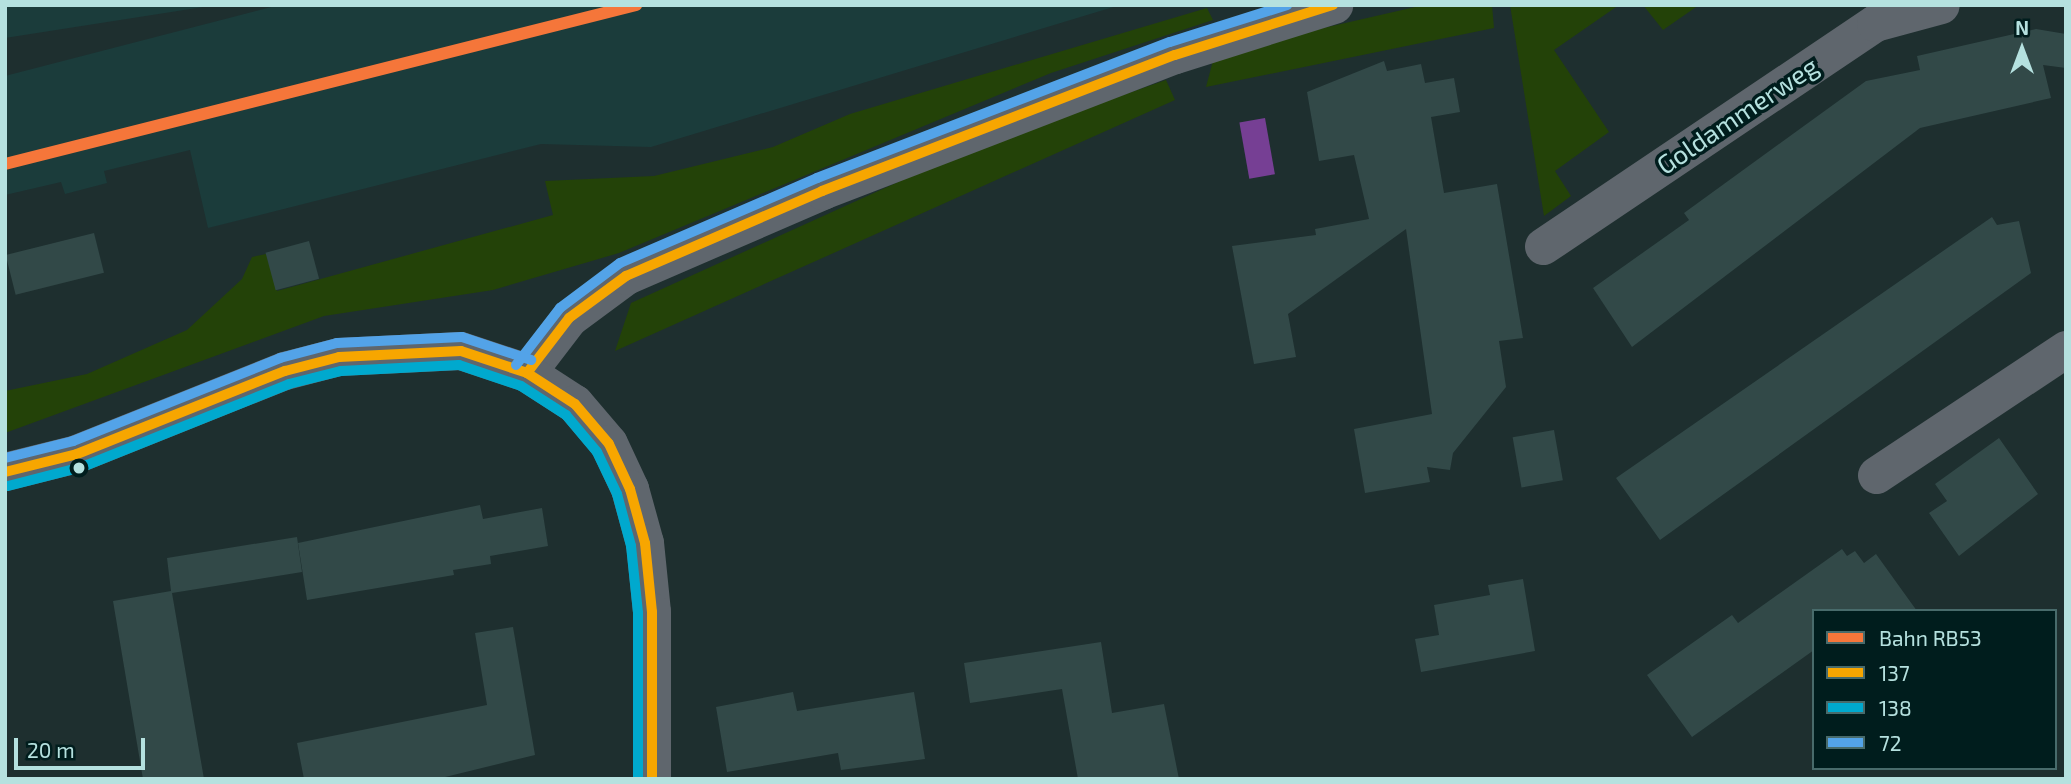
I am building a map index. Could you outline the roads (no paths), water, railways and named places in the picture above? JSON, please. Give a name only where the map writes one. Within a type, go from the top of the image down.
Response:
[{"type":"street","points":[[527,373],[569,318],[626,276],[822,191],[1175,55],[1334,5]]},
{"type":"street","name":"Goldammerweg","points":[[1544,246],[1875,23],[1941,5]]},
{"type":"street","points":[[1876,475],[2066,349]]},
{"type":"street","points":[[5,472],[77,454],[285,371],[339,357],[461,351],[527,373],[575,404],[609,444],[631,489],[645,543],[652,612],[652,779]]},
{"type":"rail line","name":"RB53","points":[[5,164],[636,5]]}]
